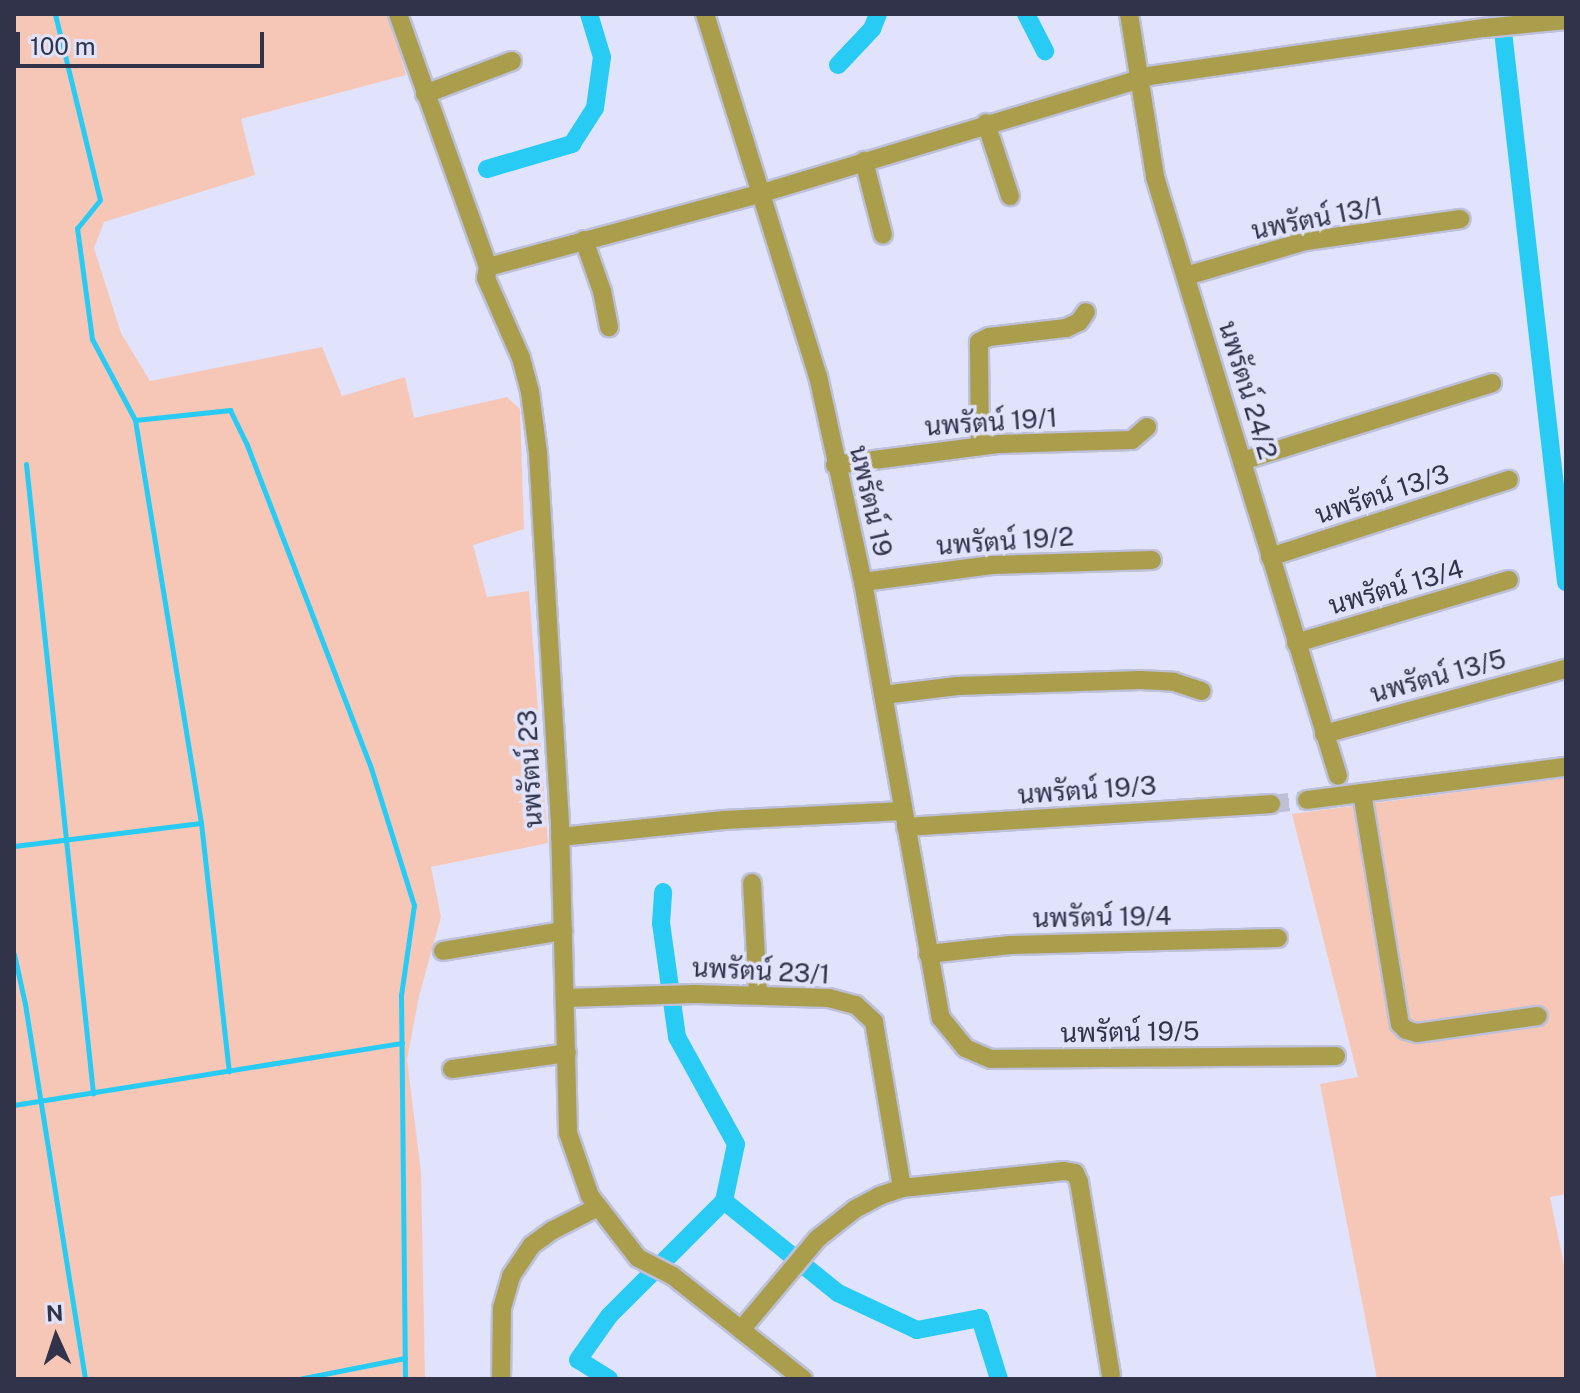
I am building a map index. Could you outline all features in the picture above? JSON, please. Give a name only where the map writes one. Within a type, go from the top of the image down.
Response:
[{"type":"street","name":"นพรัตน์ 23","points":[[398,14],[488,267],[486,278],[521,358],[530,392],[538,453],[560,837],[568,1133],[590,1196],[638,1258],[673,1276],[741,1330]]},
{"type":"street","name":"นพรัตน์ 19","points":[[705,14],[759,194],[812,352],[863,582],[941,1018]]},
{"type":"street","name":"นพรัตน์ 24/2","points":[[1129,14],[1155,177],[1338,776]]},
{"type":"street","points":[[488,267],[759,194],[1140,79],[1484,28],[1566,20]]},
{"type":"street","points":[[425,94],[512,61]]},
{"type":"street","points":[[986,123],[1010,196]]},
{"type":"street","points":[[864,161],[883,235]]},
{"type":"street","name":"นพรัตน์ 13/1","points":[[1186,276],[1306,241],[1460,219]]},
{"type":"street","points":[[584,240],[602,291],[609,327]]},
{"type":"street","points":[[980,446],[979,342],[989,337],[1066,328],[1079,322],[1086,312]]},
{"type":"street","points":[[1242,461],[1492,383]]},
{"type":"street","name":"นพรัตน์ 19/1","points":[[835,465],[980,446],[1132,440],[1147,427]]},
{"type":"street","name":"นพรัตน์ 13/3","points":[[1270,557],[1509,480]]},
{"type":"street","name":"นพรัตน์ 19/2","points":[[863,582],[992,565],[1152,560]]},
{"type":"street","name":"นพรัตน์ 13/4","points":[[1296,643],[1509,580]]},
{"type":"street","name":"นพรัตน์ 13/5","points":[[1324,734],[1565,669]]},
{"type":"street","points":[[883,695],[957,686],[1141,680],[1174,682],[1202,691]]},
{"type":"street","points":[[1307,800],[1566,767]]},
{"type":"street","points":[[1362,793],[1400,1024],[1406,1030],[1417,1033],[1538,1016]]},
{"type":"street","name":"นพรัตน์ 19/3","points":[[560,837],[724,820],[904,819],[1271,804]]},
{"type":"street","points":[[752,883],[758,995]]},
{"type":"street","points":[[443,951],[563,931]]},
{"type":"street","name":"นพรัตน์ 19/4","points":[[928,954],[1011,945],[1278,938]]},
{"type":"street","name":"นพรัตน์ 23/1","points":[[566,998],[649,994],[758,995],[829,998],[856,1005],[874,1022],[902,1188]]},
{"type":"street","name":"นพรัตน์ 19/5","points":[[941,1018],[965,1048],[991,1059],[1336,1056]]},
{"type":"street","points":[[452,1069],[567,1053]]},
{"type":"street","points":[[803,1379],[741,1330],[817,1239],[855,1209],[902,1188],[1075,1173],[1111,1375]]},
{"type":"street","points":[[501,1379],[502,1308],[511,1276],[532,1245],[553,1230],[598,1207]]},
{"type":"shaded area","points":[[14,14],[389,14],[406,75],[241,119],[255,175],[104,222],[94,248],[121,333],[150,381],[322,347],[342,396],[405,377],[414,418],[507,397],[520,409],[524,529],[473,545],[487,597],[529,591],[548,843],[431,867],[441,917],[419,996],[407,1060],[421,1172],[425,1379],[14,1379]]},
{"type":"shaded area","points":[[1566,778],[1566,1194],[1550,1197],[1566,1275],[1566,1379],[1377,1379],[1320,1084],[1358,1077],[1292,814]]},
{"type":"waterway","points":[[55,14],[100,200],[77,228],[92,339],[135,420],[230,410],[247,445],[370,765],[414,905],[401,995],[405,1379]]},
{"type":"waterway","points":[[487,169],[572,144],[595,108],[602,57],[589,14]]},
{"type":"waterway","points":[[838,65],[872,29],[878,14]]},
{"type":"waterway","points":[[1026,14],[1045,51]]},
{"type":"waterway","points":[[1501,14],[1566,582]]},
{"type":"waterway","points":[[135,420],[201,823]]},
{"type":"waterway","points":[[26,464],[93,1093]]},
{"type":"waterway","points":[[14,846],[201,823],[229,1071]]},
{"type":"waterway","points":[[609,1379],[578,1360],[609,1316],[724,1201],[736,1144],[677,1037],[661,923],[663,892]]},
{"type":"waterway","points":[[14,954],[25,1004],[85,1379]]},
{"type":"waterway","points":[[14,1105],[402,1043]]},
{"type":"waterway","points":[[724,1201],[838,1293],[917,1330],[980,1318],[999,1379]]},
{"type":"waterway","points":[[299,1379],[405,1358]]},
{"type":"tunnel","points":[[1271,804],[1307,800]]}]
